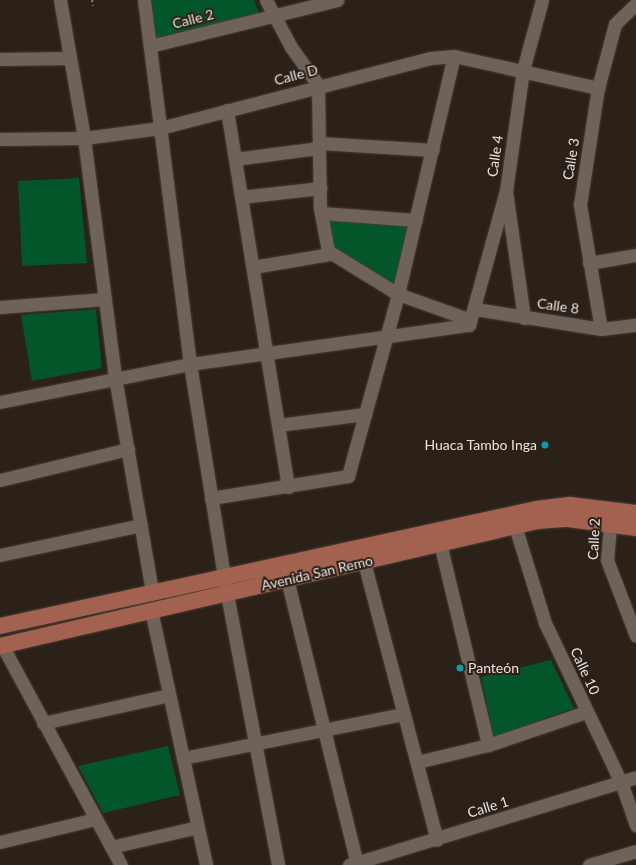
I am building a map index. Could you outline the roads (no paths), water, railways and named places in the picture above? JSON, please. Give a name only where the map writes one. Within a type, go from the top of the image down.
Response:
[{"type":"main road","name":"Avenida San Remo","points":[[1,645],[151,610],[226,587],[542,508],[570,505],[611,518],[636,528]]},
{"type":"main road","name":"Avenida San Remo","points":[[0,626],[152,591],[226,587],[287,579],[515,526],[554,519],[611,518],[636,513]]},
{"type":"street","points":[[60,0],[84,138],[115,377],[152,591]]},
{"type":"street","points":[[144,0],[190,364],[226,587],[278,865]]},
{"type":"street","points":[[253,267],[330,254],[323,236],[320,213],[318,85],[273,16],[266,0]]},
{"type":"street","name":"Calle 2","points":[[150,46],[273,16],[316,2],[337,0]]},
{"type":"street","name":"Calle 4","points":[[524,318],[506,191],[524,70],[542,0]]},
{"type":"street","name":"Calle 3","points":[[601,329],[580,205],[598,88],[615,24],[636,4]]},
{"type":"street","points":[[212,498],[288,487],[348,476],[398,294],[454,56]]},
{"type":"street","name":"Calle D","points":[[0,139],[84,138],[160,128],[413,61],[454,56],[524,70],[598,88]]},
{"type":"street","points":[[0,59],[70,58]]},
{"type":"street","points":[[227,110],[288,487]]},
{"type":"street","points":[[235,159],[319,145],[433,150]]},
{"type":"street","points":[[242,197],[320,188]]},
{"type":"street","points":[[0,402],[115,377],[190,364],[469,325],[506,191]]},
{"type":"street","points":[[320,213],[416,220]]},
{"type":"street","name":"Calle 8","points":[[330,254],[398,294],[473,314],[524,318],[601,329],[636,325]]},
{"type":"street","points":[[589,263],[636,254]]},
{"type":"street","points":[[0,307],[105,299]]},
{"type":"street","points":[[278,425],[365,414]]},
{"type":"street","points":[[0,480],[128,449]]},
{"type":"street","name":"Calle 2","points":[[611,518],[608,566],[635,633]]},
{"type":"street","points":[[0,555],[141,525]]},
{"type":"street","name":"Calle 10","points":[[515,526],[536,599],[586,712],[621,782],[636,825]]},
{"type":"street","points":[[440,543],[488,745]]},
{"type":"street","points":[[364,562],[437,840]]},
{"type":"street","points":[[287,579],[324,730],[354,864]]},
{"type":"street","points":[[151,610],[206,865]]},
{"type":"street","points":[[1,645],[121,865]]},
{"type":"street","points":[[43,723],[169,695]]},
{"type":"street","points":[[416,762],[488,745],[586,712]]},
{"type":"street","points":[[183,758],[404,714]]},
{"type":"street","name":"Calle 1","points":[[354,864],[437,840],[636,777]]},
{"type":"street","points":[[0,842],[95,819]]},
{"type":"street","points":[[110,847],[198,827]]},
{"type":"street","points":[[590,865],[636,851]]},
{"type":"place","name":"Huaca Tambo Inga","points":[[545,445]]},
{"type":"place","name":"Panteón","points":[[460,668]]}]
